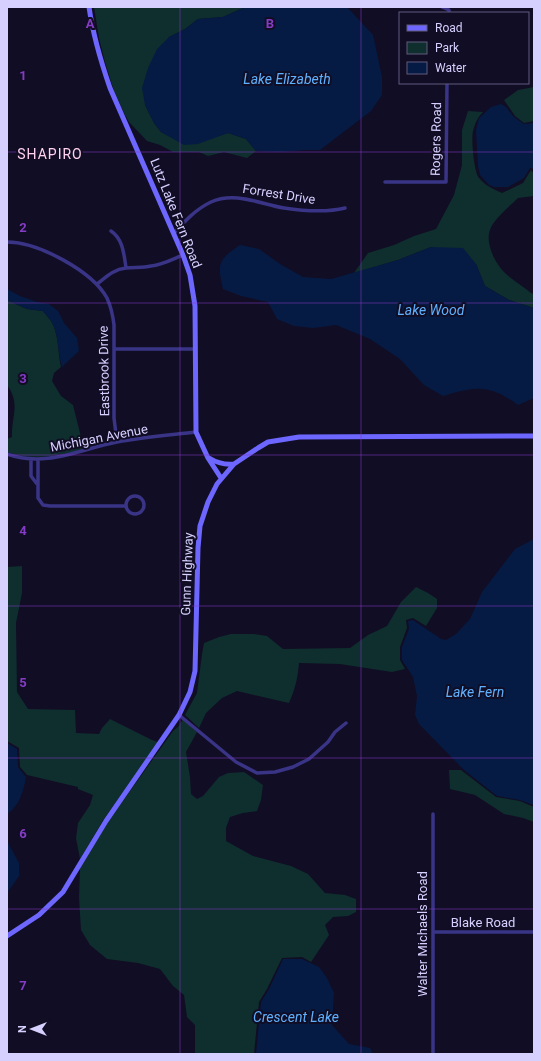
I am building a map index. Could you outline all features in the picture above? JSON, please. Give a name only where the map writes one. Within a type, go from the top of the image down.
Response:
[{"type":"main road","name":"Lutz Lake Fern Road","points":[[89,7],[92,29],[108,82],[174,233],[190,275],[195,306],[196,432],[208,458],[222,478]]},
{"type":"main road","name":"Gunn Highway","points":[[7,936],[39,915],[63,892],[106,820],[179,715],[190,692],[195,670],[198,548],[200,526],[208,502],[222,478],[234,464],[268,442],[299,437],[534,436]]},
{"type":"main road","points":[[208,458],[217,463],[226,465],[234,464]]},
{"type":"street","name":"Rogers Road","points":[[386,182],[446,182],[447,84]]},
{"type":"street","name":"Forrest Drive","points":[[174,233],[192,215],[204,206],[212,201],[227,197],[304,210],[323,211],[345,208]]},
{"type":"street","points":[[111,231],[116,234],[120,240],[126,268]]},
{"type":"street","name":"Eastbrook Drive","points":[[7,242],[44,250],[84,274],[97,284],[107,298],[112,311],[114,325],[114,418],[117,442]]},
{"type":"street","points":[[97,284],[109,274],[126,268],[158,265],[183,255]]},
{"type":"street","points":[[114,349],[195,349]]},
{"type":"street","name":"Michigan Avenue","points":[[7,454],[31,460],[64,456],[117,442],[196,432]]},
{"type":"street","points":[[38,459],[37,485],[39,501],[46,506],[126,506]]},
{"type":"street","points":[[31,460],[31,476],[37,485]]},
{"type":"street","points":[[136,496],[143,500],[145,506],[140,514],[134,515],[128,512],[126,506],[130,498],[136,496]]},
{"type":"street","points":[[179,715],[236,762],[257,773],[275,772],[293,767],[309,759],[328,742],[335,732],[346,724]]},
{"type":"street","name":"Walter Michaels Road","points":[[433,814],[433,1054]]},
{"type":"street","name":"Blake Road","points":[[433,932],[534,932]]},
{"type":"green space","points":[[94,7],[245,7],[223,17],[198,19],[185,29],[169,37],[145,105],[154,123],[161,132],[171,137],[215,137],[228,133],[246,139],[256,151],[247,158],[224,152],[208,156],[199,152],[173,152],[160,145],[147,141],[129,122],[114,91],[99,38]]},
{"type":"green space","points":[[534,87],[534,121],[524,123],[515,116],[504,100],[518,90]]},
{"type":"green space","points":[[468,111],[483,112],[476,121],[472,135],[473,155],[477,175],[482,181],[502,193],[523,183],[531,170],[534,174],[534,196],[518,198],[502,213],[490,230],[489,241],[492,252],[501,268],[507,275],[534,294],[534,308],[509,300],[485,286],[476,264],[431,247],[398,260],[354,273],[368,253],[436,229],[454,195],[462,165],[462,130]]},
{"type":"green space","points":[[7,300],[27,309],[43,311],[53,325],[57,337],[61,367],[54,373],[52,381],[61,396],[73,405],[84,449],[65,454],[35,457],[16,455],[7,452],[7,439],[12,437],[14,398],[7,385]]},
{"type":"green space","points":[[22,566],[22,593],[16,623],[17,692],[28,709],[75,710],[76,733],[99,734],[110,719],[152,740],[158,742],[160,741],[104,819],[80,859],[76,838],[78,823],[90,805],[93,795],[78,789],[78,787],[27,775],[20,767],[19,748],[7,741],[7,567]]},
{"type":"green space","points":[[416,587],[437,599],[437,608],[426,626],[413,618],[406,620],[407,628],[400,647],[400,660],[405,669],[392,672],[340,664],[299,663],[296,683],[289,703],[237,691],[222,698],[206,713],[199,728],[185,715],[197,693],[204,643],[231,634],[254,634],[267,636],[283,649],[350,648],[368,635],[387,626],[401,602]]},
{"type":"green space","points":[[183,719],[197,732],[186,752],[191,794],[197,799],[203,796],[219,777],[228,773],[244,772],[263,785],[261,800],[257,811],[230,817],[226,828],[226,841],[253,856],[291,866],[308,874],[325,893],[345,895],[356,899],[356,912],[348,916],[333,917],[325,925],[329,935],[311,962],[302,957],[282,958],[259,1002],[254,1054],[195,1054],[195,1025],[187,1017],[184,995],[173,986],[160,969],[138,963],[107,959],[90,945],[81,930],[79,898],[80,868],[108,822]]},
{"type":"green space","points":[[449,770],[461,770],[496,797],[520,801],[534,807],[534,822],[504,814],[475,795],[450,789]]},
{"type":"water","name":"Lake Elizabeth","points":[[245,7],[347,7],[373,35],[382,77],[382,95],[371,111],[320,150],[279,152],[256,151],[246,139],[228,133],[198,144],[184,145],[161,132],[154,123],[145,105],[142,88],[148,68],[157,49],[169,37],[185,29],[198,19],[223,17]]},
{"type":"water","points":[[501,104],[506,107],[514,117],[524,124],[534,123],[534,170],[530,168],[524,178],[508,187],[494,187],[489,185],[480,175],[476,130],[479,118],[491,107]]},
{"type":"water","name":"Lake Wood","points":[[240,245],[259,249],[280,264],[303,277],[331,279],[398,260],[431,247],[463,248],[476,264],[485,286],[509,300],[534,308],[534,398],[518,405],[499,393],[482,389],[465,390],[443,396],[424,385],[400,359],[370,339],[336,325],[313,328],[294,326],[277,319],[268,302],[241,296],[223,289],[220,273],[221,263],[227,255]]},
{"type":"water","points":[[7,289],[20,296],[37,302],[49,304],[58,311],[64,323],[77,338],[79,351],[62,367],[56,332],[51,321],[43,311],[27,309],[7,300]]},
{"type":"water","name":"Lake Fern","points":[[534,539],[534,805],[520,800],[497,796],[464,770],[419,724],[415,715],[417,696],[413,677],[402,660],[402,647],[409,629],[408,621],[413,620],[441,639],[446,640],[456,634],[470,619],[482,592],[515,549]]},
{"type":"water","points":[[7,743],[17,749],[18,767],[26,777],[18,803],[7,814]]},
{"type":"water","points":[[7,841],[19,863],[19,876],[7,893]]},
{"type":"water","name":"Crescent Lake","points":[[283,959],[302,959],[319,967],[327,978],[334,993],[332,1025],[349,1044],[370,1048],[373,1054],[256,1054],[261,1002],[269,989]]},
{"type":"district","name":"SHAPIRO","points":[[50,154]]}]
